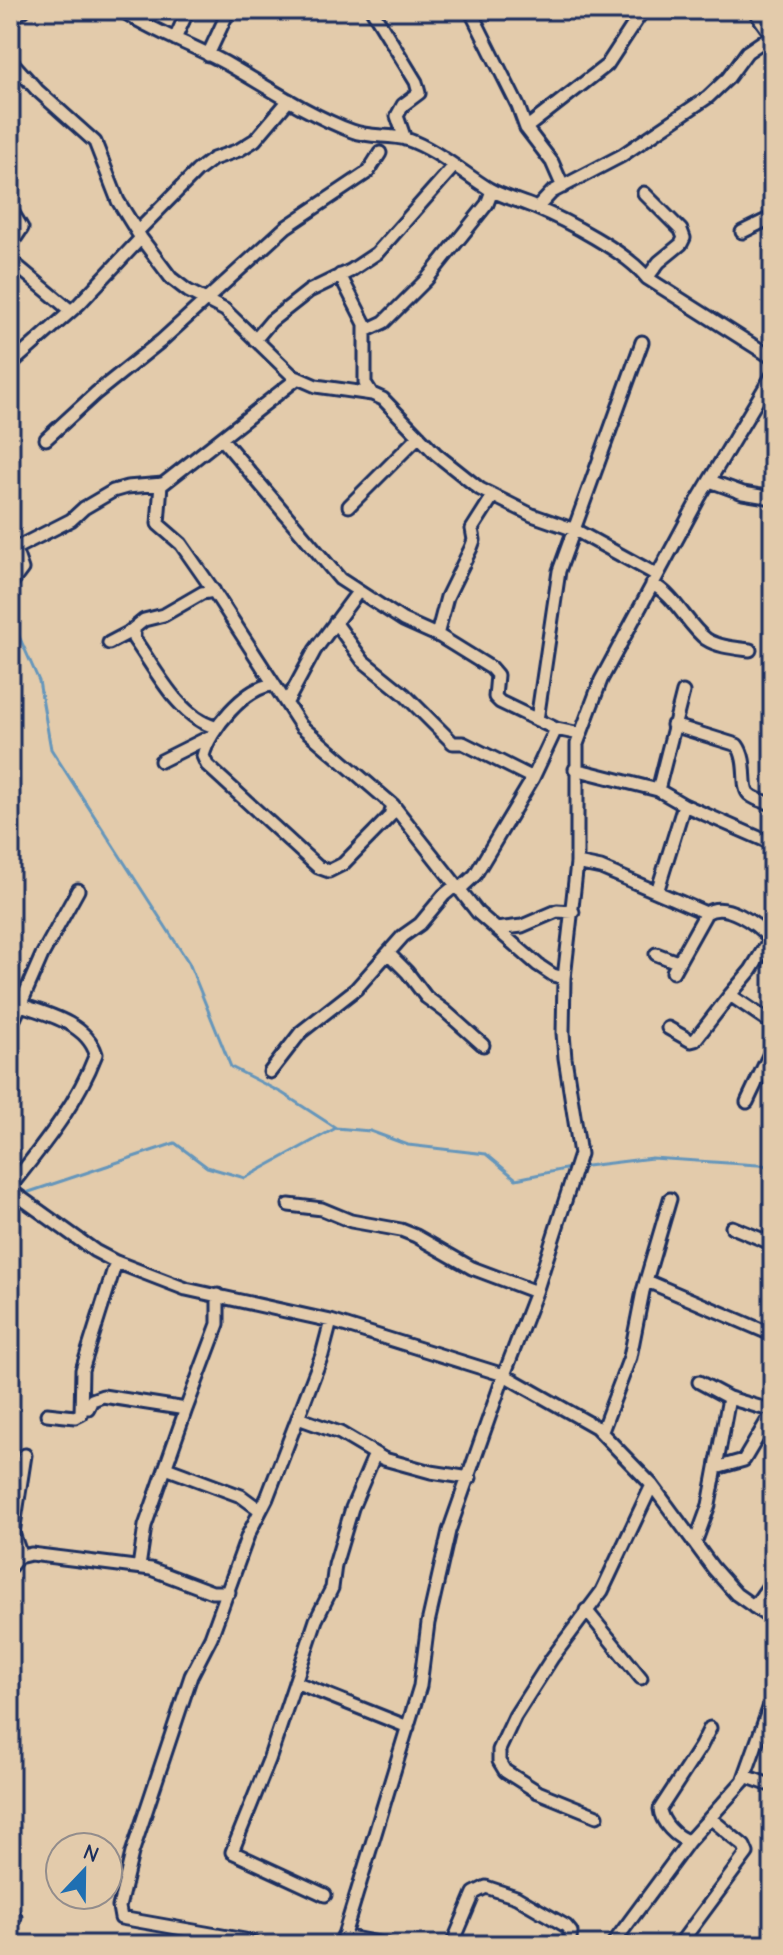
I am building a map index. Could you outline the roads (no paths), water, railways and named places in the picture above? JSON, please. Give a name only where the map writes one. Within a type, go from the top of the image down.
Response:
[{"type":"street","points":[[10,19],[24,10]]},
{"type":"street","points":[[121,10],[353,132],[405,139],[492,191],[537,208],[602,243],[640,268],[647,278],[773,358]]},
{"type":"street","points":[[175,39],[188,10]]},
{"type":"street","points":[[208,55],[229,10]]},
{"type":"street","points":[[372,10],[416,82],[419,93],[403,105],[397,116],[405,139]]},
{"type":"street","points":[[470,10],[526,128],[552,162],[563,187]]},
{"type":"street","points":[[526,128],[607,65],[643,10]]},
{"type":"street","points":[[537,208],[552,192],[621,156],[708,97],[728,78],[747,52],[772,36],[754,10]]},
{"type":"street","points":[[10,60],[37,90],[95,142],[112,189],[139,235],[171,278],[225,310],[298,378],[316,386],[372,394],[383,399],[436,454],[493,496],[532,515],[573,529],[654,579],[703,637],[719,645],[750,650]]},
{"type":"street","points":[[10,365],[71,311],[205,165],[255,140],[289,100]]},
{"type":"street","points":[[46,439],[301,216],[368,172],[380,153]]},
{"type":"street","points":[[255,340],[271,321],[309,291],[377,253],[454,166]]},
{"type":"street","points":[[365,331],[384,322],[427,279],[487,204],[492,191]]},
{"type":"street","points":[[644,193],[681,230],[684,238],[647,278]]},
{"type":"street","points":[[10,208],[22,228],[10,246]]},
{"type":"street","points":[[742,232],[773,217]]},
{"type":"street","points":[[10,260],[71,311]]},
{"type":"street","points":[[340,275],[360,311],[365,331],[365,383],[372,394]]},
{"type":"street","points":[[537,720],[559,571],[642,342]]},
{"type":"street","points":[[10,585],[22,569],[16,552],[18,547],[71,520],[84,508],[113,491],[161,484],[298,378]]},
{"type":"street","points":[[389,1945],[342,1940],[420,1686],[428,1623],[449,1531],[536,1292],[580,1154],[565,1058],[564,978],[577,863],[575,769],[580,734],[601,680],[654,579],[770,382]]},
{"type":"street","points":[[349,506],[419,436]]},
{"type":"street","points":[[222,439],[340,579],[403,620],[437,635],[491,668],[497,675],[497,699],[556,729],[580,734]]},
{"type":"street","points":[[710,481],[743,493],[773,498]]},
{"type":"street","points":[[161,484],[158,524],[181,544],[273,685],[287,697],[309,734],[426,843],[457,888],[496,929],[538,965],[564,978]]},
{"type":"street","points":[[437,635],[447,597],[474,540],[472,529],[493,496]]},
{"type":"street","points":[[109,643],[144,620],[164,615],[202,593],[214,591]]},
{"type":"street","points":[[287,697],[358,592]]},
{"type":"street","points":[[335,622],[363,661],[404,694],[453,743],[463,743],[533,778]]},
{"type":"street","points":[[134,628],[134,639],[186,711],[212,732]]},
{"type":"street","points":[[161,761],[212,732],[256,689],[273,685]]},
{"type":"street","points":[[658,790],[683,692]]},
{"type":"street","points":[[673,725],[737,745],[745,764],[747,794],[773,804]]},
{"type":"street","points":[[270,1072],[301,1032],[356,989],[444,895],[475,875],[533,778],[556,729]]},
{"type":"street","points":[[212,732],[203,756],[207,765],[318,867],[329,871],[343,864],[395,812]]},
{"type":"street","points":[[575,769],[658,790],[684,805],[773,844]]},
{"type":"street","points":[[657,892],[684,805]]},
{"type":"street","points":[[577,863],[601,868],[706,913]]},
{"type":"street","points":[[10,1023],[42,955],[78,890]]},
{"type":"street","points":[[656,954],[675,967],[706,913],[714,908],[724,908],[756,926],[770,939],[751,970],[695,1040],[691,1041],[668,1028]]},
{"type":"street","points":[[496,929],[522,926],[557,911],[573,912]]},
{"type":"street","points":[[389,954],[426,997],[483,1045]]},
{"type":"street","points":[[730,995],[773,1024]]},
{"type":"street","points":[[21,1005],[70,1024],[94,1047],[96,1054],[68,1113],[10,1188],[95,1251],[186,1289],[331,1321],[504,1375],[602,1431],[652,1485],[736,1594],[773,1620]]},
{"type":"street","points":[[747,1102],[773,1047]]},
{"type":"street","points":[[602,1431],[630,1357],[670,1199]]},
{"type":"street","points":[[289,1205],[322,1209],[362,1224],[401,1230],[472,1268],[536,1292]]},
{"type":"street","points":[[732,1227],[773,1244]]},
{"type":"street","points":[[47,1414],[79,1416],[82,1407],[82,1370],[116,1262]]},
{"type":"street","points":[[647,1281],[773,1335]]},
{"type":"street","points":[[139,1567],[145,1526],[218,1324],[218,1295]]},
{"type":"street","points":[[256,1945],[245,1940],[121,1918],[119,1907],[132,1853],[191,1676],[211,1637],[248,1535],[298,1418],[322,1355],[331,1321]]},
{"type":"street","points":[[699,1382],[729,1398],[773,1411],[744,1460],[716,1468]]},
{"type":"street","points":[[82,1407],[88,1408],[92,1400],[103,1396],[186,1409]]},
{"type":"street","points":[[695,1543],[709,1505],[729,1398]]},
{"type":"street","points":[[298,1418],[340,1433],[375,1454],[431,1472],[470,1478]]},
{"type":"street","points":[[325,1895],[232,1852],[265,1773],[316,1620],[332,1588],[335,1565],[352,1508],[375,1454]]},
{"type":"street","points":[[21,1556],[13,1533],[25,1455]]},
{"type":"street","points":[[166,1468],[241,1496],[260,1510]]},
{"type":"street","points":[[597,1816],[538,1792],[505,1771],[499,1761],[500,1745],[557,1649],[602,1591],[652,1485]]},
{"type":"street","points":[[10,1567],[21,1556],[31,1554],[151,1569],[212,1592],[229,1592]]},
{"type":"street","points":[[754,1607],[773,1580]]},
{"type":"street","points":[[586,1610],[641,1678]]},
{"type":"street","points":[[295,1682],[408,1727]]},
{"type":"street","points":[[612,1945],[689,1841],[736,1791],[745,1776],[773,1697]]},
{"type":"street","points":[[689,1841],[677,1836],[660,1815],[660,1809],[710,1728]]},
{"type":"street","points":[[745,1776],[773,1786]]},
{"type":"street","points":[[679,1945],[747,1853],[744,1846],[710,1818]]},
{"type":"street","points":[[452,1945],[474,1893],[486,1887],[516,1897],[566,1926],[571,1932],[569,1945]]},
{"type":"street","points":[[768,1945],[773,1936]]},
{"type":"waterway","points":[[10,616],[39,681],[51,749],[189,963],[231,1067],[282,1093],[336,1128],[370,1131],[408,1145],[486,1154],[516,1179],[570,1168]]},
{"type":"waterway","points":[[23,1194],[175,1143],[207,1167],[245,1178],[336,1128]]},
{"type":"waterway","points":[[578,1167],[652,1158],[773,1166]]}]
